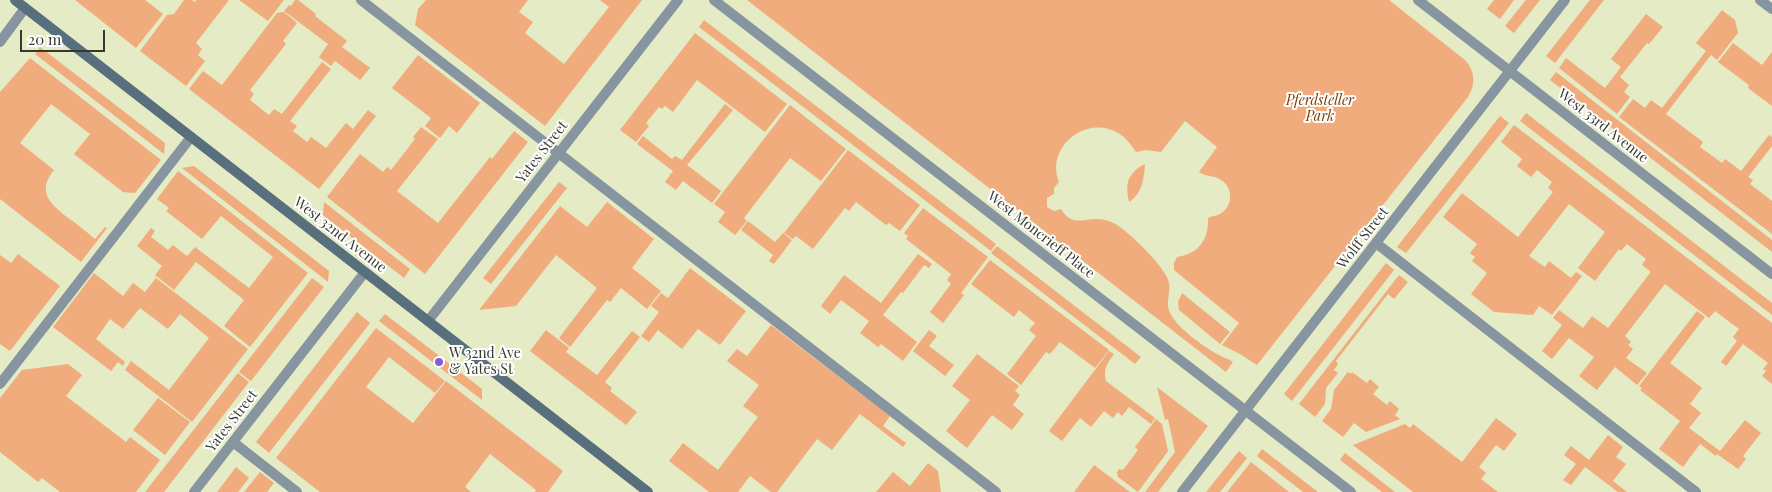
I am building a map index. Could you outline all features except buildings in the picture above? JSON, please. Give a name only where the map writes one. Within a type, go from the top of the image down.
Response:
[{"type":"street","name":"West 32nd Avenue","points":[[15,0],[648,492]]},
{"type":"street","points":[[361,0],[996,492]]},
{"type":"street","name":"Yates Street","points":[[428,321],[678,0]]},
{"type":"street","name":"West Moncrieff Place","points":[[714,0],[1351,492]]},
{"type":"street","name":"West 33rd Avenue","points":[[1418,0],[1772,274]]},
{"type":"street","name":"Wolff Street","points":[[1182,492],[1565,0]]},
{"type":"street","points":[[1760,0],[1772,9]]},
{"type":"street","points":[[0,42],[26,8]]},
{"type":"street","points":[[0,384],[191,137]]},
{"type":"street","points":[[1376,243],[1696,492]]},
{"type":"street","name":"Yates Street","points":[[194,492],[365,272]]},
{"type":"street","points":[[233,442],[297,492]]},
{"type":"green space","points":[[75,0],[145,0],[163,14],[136,48]]},
{"type":"green space","points":[[184,0],[195,2],[196,0],[229,0],[196,43],[202,49],[198,55],[205,61],[186,86],[140,51],[167,15],[174,14]]},
{"type":"green space","points":[[239,0],[284,0],[268,21]]},
{"type":"green space","points":[[295,0],[298,0],[316,14],[315,16],[347,41],[342,47],[370,68],[360,80],[335,61],[331,66],[319,57],[328,44],[284,11]]},
{"type":"green space","points":[[426,0],[528,0],[519,12],[533,22],[525,33],[564,64],[609,7],[600,0],[642,0],[545,126],[415,25],[418,9]]},
{"type":"green space","name":"Pferdsteller Park","points":[[747,0],[1389,0],[1465,60],[1471,69],[1473,82],[1468,97],[1257,365],[1222,345],[1239,323],[1174,270],[1174,263],[1177,257],[1191,253],[1201,244],[1207,233],[1208,218],[1224,211],[1229,202],[1230,192],[1225,183],[1218,178],[1199,172],[1217,147],[1185,121],[1161,152],[1146,150],[1136,152],[1128,141],[1118,133],[1106,128],[1093,128],[1082,131],[1071,137],[1063,146],[1058,157],[1056,169],[1059,182],[1054,188],[1054,194],[1047,198],[1047,207],[1054,211],[1061,209],[1071,219],[1109,221],[1119,226],[1135,240],[1164,271],[1169,283],[1168,305],[1174,319],[1199,343],[1233,362],[1226,372]]},
{"type":"green space","points":[[1494,0],[1514,0],[1500,19],[1487,9]]},
{"type":"green space","points":[[1526,0],[1540,0],[1514,33],[1505,26]]},
{"type":"green space","points":[[1590,0],[1604,0],[1555,63],[1546,56]]},
{"type":"green space","points":[[1722,10],[1735,20],[1738,33],[1717,60],[1711,55],[1666,114],[1703,142],[1700,147],[1722,163],[1725,159],[1741,171],[1769,135],[1772,137],[1772,146],[1748,177],[1753,180],[1750,184],[1772,201],[1772,234],[1619,117],[1633,99],[1645,108],[1651,100],[1662,108],[1706,51],[1696,43]]},
{"type":"green space","points":[[284,12],[297,23],[283,41],[286,44],[250,90],[254,94],[250,100],[269,115],[274,109],[282,114],[322,62],[331,69],[290,121],[297,126],[293,131],[307,142],[311,137],[326,148],[346,123],[353,129],[368,110],[376,116],[319,189],[189,89],[203,71],[222,85],[277,13]]},
{"type":"green space","points":[[1646,14],[1663,27],[1649,44],[1647,43],[1620,77],[1629,85],[1624,92],[1630,97],[1617,114],[1559,68],[1566,58],[1605,88],[1621,67],[1611,59]]},
{"type":"green space","points":[[704,20],[996,244],[991,251],[699,27]]},
{"type":"green space","points":[[695,33],[787,104],[765,132],[697,80],[673,112],[665,106],[662,109],[659,107],[646,123],[649,126],[636,142],[620,130]]},
{"type":"green space","points":[[1733,43],[1762,65],[1772,52],[1772,106],[1748,88],[1749,85],[1718,62]]},
{"type":"green space","points":[[40,47],[165,143],[164,154],[35,54]]},
{"type":"green space","points":[[418,55],[480,103],[457,133],[449,126],[440,138],[425,126],[431,118],[392,88]]},
{"type":"green space","points":[[30,58],[161,160],[135,193],[123,192],[74,154],[90,134],[51,104],[20,143],[54,170],[46,184],[46,190],[50,202],[55,207],[95,239],[105,227],[107,228],[81,262],[0,199],[0,92]]},
{"type":"green space","points":[[1556,72],[1772,240],[1772,252],[1550,80]]},
{"type":"green space","points":[[725,104],[733,110],[687,165],[721,191],[712,203],[683,181],[676,190],[665,182],[673,171],[637,144],[643,136],[672,159],[675,156],[682,160]]},
{"type":"green space","points":[[790,105],[846,149],[821,181],[790,158],[744,218],[747,221],[735,235],[718,222],[725,212],[714,204]]},
{"type":"green space","points":[[1526,113],[1772,303],[1772,315],[1520,121]]},
{"type":"green space","points":[[1500,116],[1509,123],[1406,253],[1397,247]]},
{"type":"green space","points":[[1514,125],[1772,323],[1772,384],[1762,376],[1766,371],[1763,369],[1768,363],[1743,344],[1726,366],[1721,362],[1737,341],[1733,337],[1739,329],[1715,311],[1709,318],[1665,284],[1625,336],[1631,342],[1628,345],[1633,349],[1626,358],[1647,373],[1637,385],[1615,367],[1597,390],[1579,376],[1594,357],[1569,338],[1552,359],[1542,351],[1562,325],[1553,318],[1559,310],[1583,328],[1592,316],[1608,328],[1650,273],[1642,265],[1646,259],[1627,244],[1621,251],[1619,249],[1595,281],[1578,268],[1605,232],[1569,204],[1529,256],[1545,267],[1549,261],[1571,278],[1576,272],[1582,276],[1552,315],[1539,306],[1533,315],[1494,312],[1471,294],[1487,273],[1472,261],[1475,257],[1470,253],[1477,244],[1443,217],[1462,193],[1518,237],[1553,192],[1548,188],[1552,182],[1537,170],[1531,177],[1517,166],[1522,159],[1501,142]]},
{"type":"green space","points":[[421,127],[438,139],[397,191],[438,223],[490,157],[492,159],[514,131],[528,142],[425,274],[327,197],[360,154],[383,172],[387,167],[391,170],[415,139],[413,137]]},
{"type":"green space","points":[[848,150],[920,205],[900,231],[889,223],[886,225],[856,202],[849,211],[845,208],[813,249],[796,236],[793,239],[784,233]]},
{"type":"green space","points":[[1145,164],[1140,190],[1129,202],[1127,189],[1131,175]]},
{"type":"green space","points":[[194,166],[329,271],[328,282],[182,168]]},
{"type":"green space","points":[[178,171],[308,273],[250,347],[224,326],[244,300],[196,262],[174,290],[155,275],[162,266],[137,246],[151,228],[155,231],[151,237],[168,250],[173,245],[187,256],[195,247],[249,288],[273,257],[221,216],[202,239],[166,211],[169,208],[157,199]]},
{"type":"green space","points":[[559,182],[567,188],[491,284],[483,278]]},
{"type":"green space","points":[[324,202],[410,269],[404,278],[323,215]]},
{"type":"green space","points":[[607,202],[654,239],[632,268],[661,291],[647,309],[621,288],[610,302],[607,300],[570,347],[559,338],[597,288],[556,255],[516,306],[479,310],[560,206],[587,227]]},
{"type":"green space","points":[[923,208],[988,257],[961,293],[964,295],[943,323],[930,312],[951,284],[947,280],[951,274],[906,239],[908,236],[904,233]]},
{"type":"green space","points":[[748,221],[775,242],[783,233],[792,240],[774,264],[769,261],[773,255],[741,230]]},
{"type":"green space","points":[[997,246],[1141,357],[1135,364],[991,253]]},
{"type":"green space","points":[[18,254],[60,286],[10,351],[0,344],[0,255],[11,263]]},
{"type":"green space","points":[[918,254],[932,264],[929,268],[924,265],[903,293],[901,292],[883,315],[917,342],[903,361],[881,344],[878,347],[860,333],[869,321],[841,300],[830,314],[821,306],[844,275],[881,303]]},
{"type":"green space","points":[[990,260],[1109,350],[1095,368],[1060,342],[1050,354],[1046,352],[1021,385],[1007,374],[1036,336],[1029,330],[1035,323],[1019,310],[1014,317],[971,284]]},
{"type":"green space","points":[[1386,263],[1394,270],[1292,401],[1284,394]]},
{"type":"green space","points":[[690,268],[746,311],[720,345],[698,329],[682,349],[658,330],[649,342],[641,336],[659,312],[651,306],[661,293],[668,298]]},
{"type":"green space","points":[[94,273],[123,296],[133,283],[145,292],[156,278],[248,349],[192,422],[125,370],[131,361],[169,390],[209,338],[180,314],[168,329],[140,308],[123,329],[110,319],[96,339],[125,362],[123,366],[118,362],[111,371],[53,327]]},
{"type":"green space","points":[[1399,275],[1408,282],[1394,299],[1388,294],[1336,361],[1338,364],[1334,370],[1338,373],[1326,388],[1325,404],[1315,417],[1299,404]]},
{"type":"green space","points":[[312,278],[324,287],[251,381],[239,372]]},
{"type":"green space","points":[[1182,293],[1230,332],[1220,344],[1179,310],[1178,302]]},
{"type":"green space","points":[[1697,311],[1705,317],[1670,363],[1702,388],[1690,404],[1701,413],[1689,428],[1720,451],[1745,420],[1761,433],[1743,456],[1746,459],[1738,469],[1700,444],[1683,467],[1659,449],[1680,421],[1640,390],[1642,388],[1639,386]]},
{"type":"green space","points":[[357,312],[370,323],[269,453],[256,442]]},
{"type":"green space","points":[[385,314],[482,389],[482,400],[379,321]]},
{"type":"green space","points":[[771,325],[890,416],[883,426],[906,443],[903,447],[860,414],[832,450],[817,439],[777,492],[771,492],[750,476],[738,492],[709,492],[669,461],[683,443],[718,470],[758,417],[743,406],[759,385],[727,361],[737,349],[747,356]]},
{"type":"green space","points":[[376,328],[445,381],[435,393],[389,357],[366,387],[413,423],[446,381],[563,471],[548,492],[535,492],[536,490],[490,454],[465,487],[471,492],[320,492],[276,458]]},
{"type":"green space","points":[[546,330],[569,348],[566,352],[597,375],[632,331],[640,337],[605,382],[612,388],[610,391],[637,412],[626,425],[530,351]]},
{"type":"green space","points":[[929,330],[937,336],[929,346],[954,365],[945,376],[913,351]]},
{"type":"green space","points":[[1109,351],[1114,354],[1106,366],[1106,381],[1155,418],[1151,424],[1129,407],[1122,416],[1118,412],[1113,418],[1104,411],[1091,427],[1080,418],[1062,441],[1049,431]]},
{"type":"green space","points":[[977,354],[1019,386],[1015,391],[1020,395],[1013,405],[1024,414],[1012,430],[992,415],[967,448],[946,431],[970,400],[952,386]]},
{"type":"green space","points":[[68,364],[82,375],[66,396],[126,442],[130,437],[160,460],[136,492],[60,492],[42,478],[38,482],[0,452],[0,398],[22,370]]},
{"type":"green space","points":[[1348,372],[1351,374],[1352,372],[1367,383],[1370,379],[1379,387],[1373,394],[1387,405],[1390,401],[1399,409],[1395,415],[1400,419],[1366,432],[1354,423],[1343,437],[1322,421],[1331,409],[1334,390]]},
{"type":"green space","points":[[238,373],[249,382],[164,492],[145,492]]},
{"type":"green space","points":[[1157,387],[1208,426],[1158,492],[1145,492],[1175,452],[1168,419],[1165,420]]},
{"type":"green space","points":[[158,398],[190,422],[165,455],[133,430]]},
{"type":"green space","points":[[1496,418],[1517,434],[1504,451],[1496,445],[1479,467],[1486,473],[1481,479],[1498,492],[1413,492],[1353,445],[1405,424],[1410,428],[1413,424],[1462,462]]},
{"type":"green space","points":[[1156,419],[1162,424],[1168,451],[1138,492],[1118,477],[1117,472],[1119,469],[1123,470],[1138,450],[1135,447]]},
{"type":"green space","points":[[1608,435],[1623,447],[1616,457],[1626,464],[1613,481],[1627,492],[1618,492],[1585,467],[1571,485],[1563,480],[1576,464],[1564,455],[1571,446],[1589,460]]},
{"type":"green space","points":[[1262,449],[1318,492],[1303,492],[1257,456]]},
{"type":"green space","points":[[1239,451],[1247,458],[1220,492],[1206,492]]},
{"type":"green space","points":[[1345,453],[1395,492],[1382,492],[1340,460]]},
{"type":"green space","points":[[1251,462],[1289,492],[1227,492]]},
{"type":"green space","points":[[928,463],[938,471],[941,492],[876,492],[893,472],[910,486]]},
{"type":"green space","points":[[1094,465],[1130,492],[1074,492]]},
{"type":"green space","points":[[236,467],[249,478],[238,492],[217,492]]},
{"type":"green space","points":[[260,472],[274,483],[267,492],[244,492]]},
{"type":"place","name":"W 32nd Ave & Yates St","points":[[439,362]]}]
